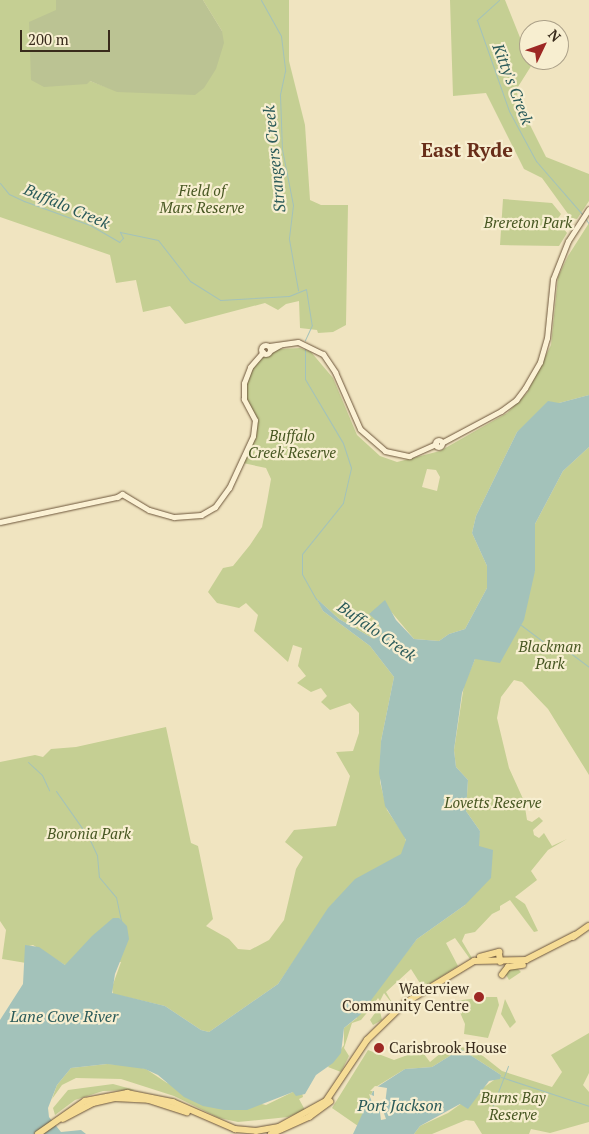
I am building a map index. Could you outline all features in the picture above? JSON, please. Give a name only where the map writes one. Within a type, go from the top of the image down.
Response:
[{"type":"main road","points":[[0,522],[117,497],[120,494],[126,499],[154,512],[174,517],[201,515],[215,507],[229,488],[253,436],[255,420],[246,402],[244,388],[248,371],[263,352],[268,354],[270,348],[288,344],[306,346],[322,356],[335,374],[358,429],[383,452],[409,458],[436,445],[442,447],[443,442],[516,400],[540,362],[553,279],[580,221],[589,209]]},
{"type":"main road","points":[[502,974],[508,967],[523,965],[589,926]]},
{"type":"main road","points":[[502,963],[532,958],[575,935]]},
{"type":"main road","points":[[38,1134],[94,1098],[127,1093],[173,1102],[236,1129],[256,1131],[283,1125],[316,1108],[330,1096],[362,1047],[393,1012],[474,961],[496,952],[501,954],[502,963]]},
{"type":"main road","points":[[271,1134],[309,1117],[331,1101],[363,1050],[397,1012],[469,967],[480,963],[523,965]]},
{"type":"main road","points":[[44,1134],[64,1116],[103,1100],[136,1098],[185,1111],[240,1134]]},
{"type":"green space","name":"Field of Mars Reserve","points":[[0,0],[56,0],[57,9],[90,81],[114,90],[193,94],[222,31],[203,0],[289,0],[289,61],[305,125],[310,200],[321,205],[348,205],[346,325],[333,332],[318,333],[317,330],[300,328],[299,301],[286,304],[278,310],[265,303],[185,324],[170,306],[143,312],[136,280],[116,283],[110,255],[0,217]]},
{"type":"green space","points":[[56,0],[203,0],[222,31],[224,43],[216,69],[204,88],[195,95],[117,92],[90,81],[87,84],[44,87],[31,80],[29,22],[56,10]]},
{"type":"green space","points":[[450,0],[505,0],[519,35],[519,70],[529,70],[516,90],[523,111],[546,157],[589,174],[589,201],[577,219],[571,218],[542,178],[524,169],[486,93],[453,96]]},
{"type":"green space","name":"Brereton Park","points":[[503,199],[552,203],[561,214],[557,220],[567,233],[559,246],[500,245]]},
{"type":"green space","points":[[589,223],[589,395],[559,403],[517,432],[476,516],[472,533],[487,566],[487,588],[465,629],[449,634],[439,641],[414,639],[388,608],[370,613],[378,622],[382,634],[374,639],[339,619],[317,599],[323,611],[370,646],[394,677],[381,741],[380,782],[387,810],[404,835],[411,856],[334,902],[278,984],[209,1032],[201,1030],[165,1006],[113,994],[112,987],[121,962],[65,965],[33,945],[25,947],[26,963],[2,959],[6,930],[0,921],[0,762],[35,755],[43,757],[51,749],[76,747],[166,727],[191,843],[198,846],[213,919],[206,926],[229,939],[238,949],[250,950],[269,940],[284,920],[296,869],[303,857],[285,842],[294,830],[336,826],[350,776],[336,752],[353,751],[359,733],[359,713],[350,703],[330,710],[321,702],[327,696],[321,688],[311,692],[297,683],[306,676],[298,666],[302,648],[293,645],[288,662],[254,631],[258,615],[246,603],[239,608],[217,603],[208,592],[223,568],[233,566],[262,527],[267,502],[271,479],[266,468],[243,463],[257,428],[256,417],[245,396],[249,371],[258,360],[279,349],[300,348],[311,352],[333,378],[357,435],[380,456],[397,462],[440,451],[507,413],[527,393],[551,345],[558,277],[568,256]],"holes":[[[427,469],[436,470],[440,477],[437,491],[422,487]]]},
{"type":"green space","points":[[589,447],[589,775],[548,709],[522,682],[514,680],[501,697],[497,718],[509,768],[524,801],[527,820],[532,822],[539,817],[543,821],[533,830],[534,835],[539,838],[544,833],[552,846],[567,839],[548,850],[531,871],[537,880],[515,897],[525,904],[538,931],[534,932],[510,900],[500,906],[500,910],[492,914],[475,932],[465,934],[462,941],[472,958],[470,959],[455,938],[446,943],[458,966],[423,988],[411,969],[386,992],[394,1006],[384,993],[380,1001],[378,998],[373,1005],[380,1011],[382,1020],[373,1025],[370,1020],[375,1013],[370,1009],[361,1020],[352,1023],[344,1048],[349,1056],[341,1072],[328,1067],[344,1045],[344,1028],[357,1018],[356,1015],[417,939],[465,905],[480,831],[466,811],[468,780],[456,767],[454,750],[464,685],[475,659],[535,571],[535,524],[563,471]]},
{"type":"green space","points":[[510,969],[518,969],[521,972],[509,980],[505,973]]},
{"type":"green space","points":[[497,997],[499,1005],[488,1038],[464,1034],[465,1024],[455,1001]]},
{"type":"green space","points":[[505,999],[516,1022],[510,1028],[501,1014]]},
{"type":"green space","name":"Burns Bay Reserve","points":[[589,1033],[589,1073],[583,1085],[589,1092],[589,1122],[550,1133],[531,1129],[529,1134],[482,1134],[474,1121],[466,1120],[432,1134],[414,1134],[420,1126],[448,1113],[501,1075],[461,1049],[432,1067],[405,1069],[374,1088],[358,1126],[332,1108],[368,1050],[394,1060],[421,1050],[430,1062],[453,1043],[483,1056],[502,1071],[552,1087],[562,1072],[551,1055]]},
{"type":"green space","points":[[107,1064],[129,1065],[146,1069],[167,1083],[266,1105],[301,1088],[303,1097],[299,1099],[305,1110],[288,1117],[238,1122],[219,1118],[174,1096],[121,1079],[76,1078],[62,1085],[52,1099],[57,1085],[71,1068]]},
{"type":"green space","points":[[113,1084],[135,1090],[103,1091],[75,1100],[55,1115],[53,1108],[68,1090]]},
{"type":"water","name":"Port Jackson","points":[[589,395],[589,447],[563,471],[535,524],[535,571],[524,620],[500,663],[475,659],[462,693],[454,750],[456,767],[468,780],[466,811],[480,831],[479,846],[493,850],[491,878],[465,905],[417,939],[360,1015],[344,1028],[341,1053],[333,1063],[316,1075],[305,1094],[296,1096],[293,1092],[247,1110],[224,1110],[203,1106],[184,1097],[158,1075],[145,1069],[107,1064],[71,1068],[57,1085],[48,1108],[49,1117],[61,1132],[81,1130],[86,1134],[0,1134],[0,1020],[23,984],[25,945],[39,947],[65,965],[92,936],[113,918],[119,918],[127,926],[129,939],[115,974],[112,993],[165,1006],[201,1030],[209,1032],[278,984],[328,908],[355,879],[401,854],[406,840],[385,806],[379,773],[381,741],[394,677],[370,646],[323,611],[316,598],[339,619],[374,639],[382,634],[378,622],[369,614],[385,600],[396,620],[414,639],[439,641],[449,634],[465,629],[487,588],[487,566],[472,533],[476,516],[517,432],[548,401],[559,403]]},
{"type":"water","name":"Port Jackson","points":[[461,1049],[501,1075],[500,1079],[489,1081],[468,1109],[460,1104],[420,1126],[414,1134],[353,1134],[374,1089],[405,1069],[432,1067]]},
{"type":"pier","points":[[375,1086],[387,1088],[385,1104],[381,1105],[386,1119],[381,1120],[379,1105],[373,1105],[369,1094],[374,1096],[374,1091],[370,1091]]},
{"type":"waterway","name":"Strangers Creek","points":[[261,0],[281,36],[285,71],[280,95],[282,149],[293,205],[289,239],[298,290]]},
{"type":"waterway","name":"Kitty's Creek","points":[[499,0],[477,20],[509,111],[536,161],[583,215]]},
{"type":"waterway","name":"Buffalo Creek","points":[[0,183],[9,194],[90,225],[119,242],[123,238],[120,232],[158,240],[190,281],[220,300],[289,296],[306,289],[312,325],[305,340]]},
{"type":"waterway","name":"Kitty's Creek","points":[[585,218],[589,224]]},
{"type":"waterway","name":"Buffalo Creek","points":[[305,349],[305,379],[343,443],[351,468],[343,503],[302,554],[302,574],[316,599]]},
{"type":"waterway","points":[[521,625],[550,647],[569,652],[589,667]]},
{"type":"waterway","points":[[28,762],[42,775],[49,790]]},
{"type":"waterway","points":[[56,791],[89,838],[97,855],[99,877],[116,897],[121,921]]},
{"type":"waterway","points":[[487,1121],[508,1066]]},
{"type":"waterway","points":[[501,1077],[589,1106]]},
{"type":"place","name":"Waterview Community Centre","points":[[479,997]]},
{"type":"place","name":"Carisbrook House","points":[[379,1048]]},
{"type":"district","name":"East Ryde","points":[[467,149]]},
{"type":"park label","name":"Buffalo Creek Reserve","points":[[292,444]]},
{"type":"park label","name":"Blackman Park","points":[[550,654]]},
{"type":"park label","name":"Lovetts Reserve","points":[[493,803]]},
{"type":"park label","name":"Boronia Park","points":[[89,834]]},
{"type":"water label","name":"Lane Cove River","points":[[64,1016]]}]
